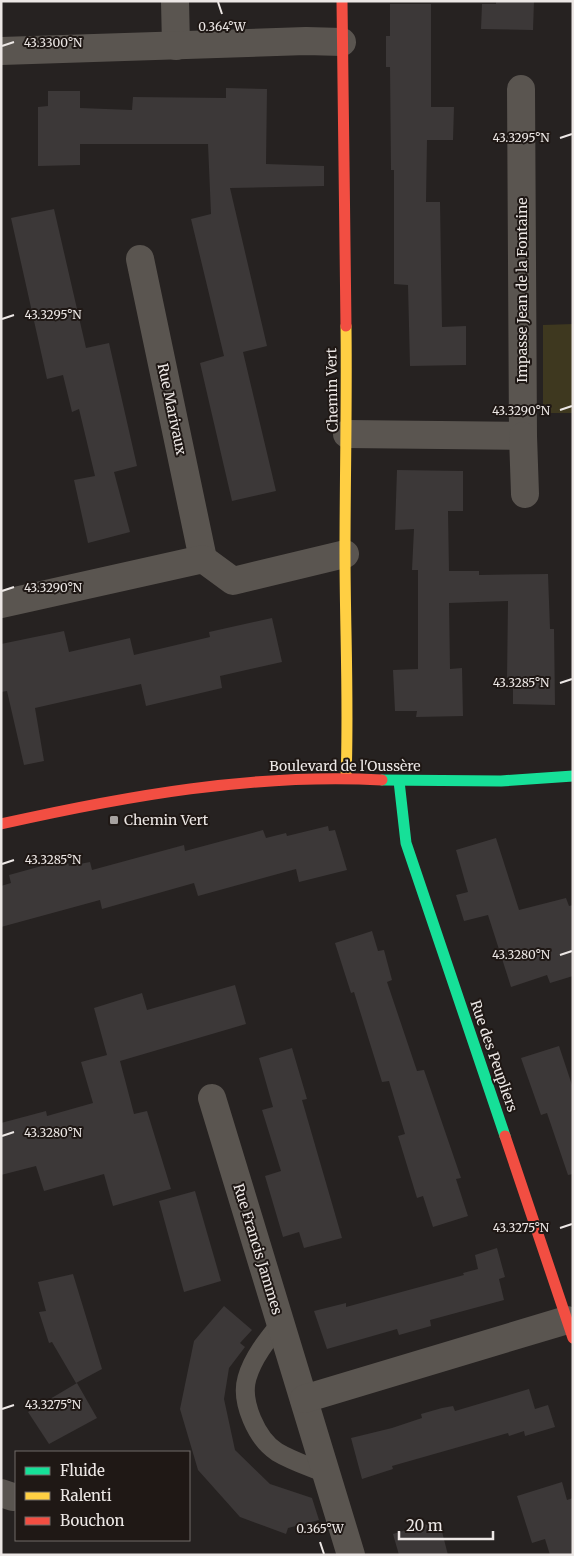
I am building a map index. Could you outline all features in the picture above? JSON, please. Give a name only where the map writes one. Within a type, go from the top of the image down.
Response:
[{"type":"street","points":[[175,1],[176,46]]},
{"type":"street","name":"Chemin Vert","points":[[342,1],[347,434],[345,554],[348,722],[346,778]]},
{"type":"street","points":[[1,51],[306,41],[342,42]]},
{"type":"street","name":"Impasse Jean de la Fontaine","points":[[521,89],[525,494]]},
{"type":"street","name":"Rue Marivaux","points":[[140,259],[203,559]]},
{"type":"street","points":[[347,434],[523,436]]},
{"type":"street","points":[[1,604],[203,559],[233,580],[345,554]]},
{"type":"street","name":"Boulevard de l'Oussère","points":[[1,824],[78,807],[178,791],[269,780],[346,778],[399,781],[501,781],[573,776]]},
{"type":"street","name":"Rue des Peupliers","points":[[399,781],[406,843],[570,1329]]},
{"type":"street","name":"Rue Francis Jammes","points":[[212,1098],[351,1555]]},
{"type":"street","points":[[304,1399],[570,1329]]},
{"type":"lane","points":[[281,1322],[259,1352],[246,1379],[246,1402],[253,1422],[263,1439],[270,1446],[277,1452],[327,1474]]},
{"type":"shaded area","points":[[573,324],[573,413],[543,413],[543,325]]},
{"type":"building","points":[[496,1],[534,1],[533,30],[481,29],[482,4],[496,4]]},
{"type":"building","points":[[390,4],[431,4],[431,107],[454,107],[453,140],[427,140],[426,202],[440,202],[442,327],[466,326],[466,365],[410,366],[408,285],[394,284],[394,170],[391,170],[390,67],[386,67],[386,36],[390,36]]},
{"type":"building","points":[[226,88],[267,89],[266,164],[324,166],[324,186],[230,188],[267,346],[243,352],[276,491],[232,501],[200,363],[224,356],[191,219],[211,214],[208,144],[80,144],[80,165],[38,166],[38,107],[48,106],[48,91],[80,91],[80,108],[132,110],[133,97],[226,98]]},
{"type":"building","points":[[54,209],[86,348],[109,343],[137,466],[114,472],[130,532],[88,543],[74,480],[95,476],[79,409],[72,412],[63,375],[47,379],[11,218]]},
{"type":"building","points":[[397,470],[463,471],[463,511],[448,511],[449,571],[479,571],[479,575],[548,574],[550,629],[554,629],[555,705],[513,704],[513,680],[507,680],[508,601],[449,603],[450,669],[462,668],[463,716],[416,717],[417,711],[395,711],[393,670],[418,669],[418,570],[412,570],[414,529],[395,530]]},
{"type":"building","points":[[272,618],[282,662],[220,676],[222,688],[146,706],[141,684],[35,708],[44,761],[24,765],[7,691],[1,692],[1,644],[64,631],[69,652],[130,638],[134,655],[210,637],[209,632]]},
{"type":"building","points":[[328,826],[329,831],[335,830],[347,870],[299,882],[296,869],[198,896],[194,883],[102,909],[100,900],[1,927],[1,886],[11,883],[9,875],[67,859],[69,866],[90,862],[92,870],[184,845],[185,851],[263,830],[266,838],[286,833],[287,836]]},
{"type":"building","points":[[496,838],[519,910],[566,898],[569,906],[573,905],[573,976],[550,983],[547,975],[511,987],[488,915],[464,921],[456,895],[468,892],[456,850]]},
{"type":"building","points":[[372,931],[378,951],[384,950],[392,980],[387,982],[417,1071],[424,1070],[461,1178],[456,1179],[468,1216],[433,1227],[423,1196],[417,1198],[398,1136],[405,1134],[389,1081],[382,1082],[354,992],[351,993],[335,943]]},
{"type":"building","points":[[235,985],[246,1024],[120,1061],[134,1114],[147,1111],[171,1189],[113,1206],[104,1174],[44,1191],[36,1166],[1,1175],[1,1123],[46,1111],[47,1116],[93,1103],[81,1062],[107,1055],[94,1008],[142,993],[147,1010]]},
{"type":"building","points":[[559,1046],[573,1088],[573,1174],[568,1175],[547,1113],[541,1115],[521,1058]]},
{"type":"building","points":[[292,1048],[307,1099],[302,1100],[342,1238],[304,1248],[299,1232],[283,1237],[265,1176],[281,1171],[262,1110],[273,1107],[259,1058]]},
{"type":"building","points":[[195,1191],[221,1281],[184,1292],[159,1201]]},
{"type":"building","points":[[497,1248],[505,1277],[499,1279],[504,1300],[430,1320],[431,1326],[399,1335],[397,1329],[327,1349],[314,1311],[346,1303],[346,1307],[464,1275],[463,1273],[478,1269],[475,1255]]},
{"type":"building","points":[[73,1274],[102,1369],[76,1383],[52,1342],[49,1343],[39,1312],[46,1311],[38,1282]]},
{"type":"building","points":[[224,1306],[252,1330],[240,1343],[245,1347],[229,1368],[224,1399],[235,1450],[270,1484],[312,1498],[319,1520],[288,1528],[286,1534],[240,1517],[198,1470],[180,1409],[194,1341]]},
{"type":"building","points":[[77,1383],[97,1418],[49,1444],[28,1412]]},
{"type":"building","points":[[529,1389],[535,1409],[548,1405],[555,1427],[525,1436],[524,1431],[509,1436],[508,1433],[392,1466],[393,1469],[362,1479],[351,1438],[392,1428],[422,1418],[421,1414],[442,1408],[453,1406],[455,1411]]},
{"type":"building","points":[[562,1482],[567,1500],[573,1498],[573,1555],[550,1555],[545,1539],[532,1543],[517,1496]]},
{"type":"building","points":[[439,1520],[448,1555],[399,1555],[393,1534]]},
{"type":"traffic: fast","points":[[382,780],[501,781],[573,776]]},
{"type":"traffic: fast","points":[[399,781],[406,843],[505,1136]]},
{"type":"traffic: slow","points":[[346,326],[346,778]]},
{"type":"traffic: jam","points":[[342,1],[346,326]]},
{"type":"traffic: jam","points":[[1,824],[95,804],[238,783],[286,780],[382,780]]},
{"type":"traffic: jam","points":[[505,1136],[573,1338]]},
{"type":"place","name":"Chemin Vert","points":[[114,820]]}]
